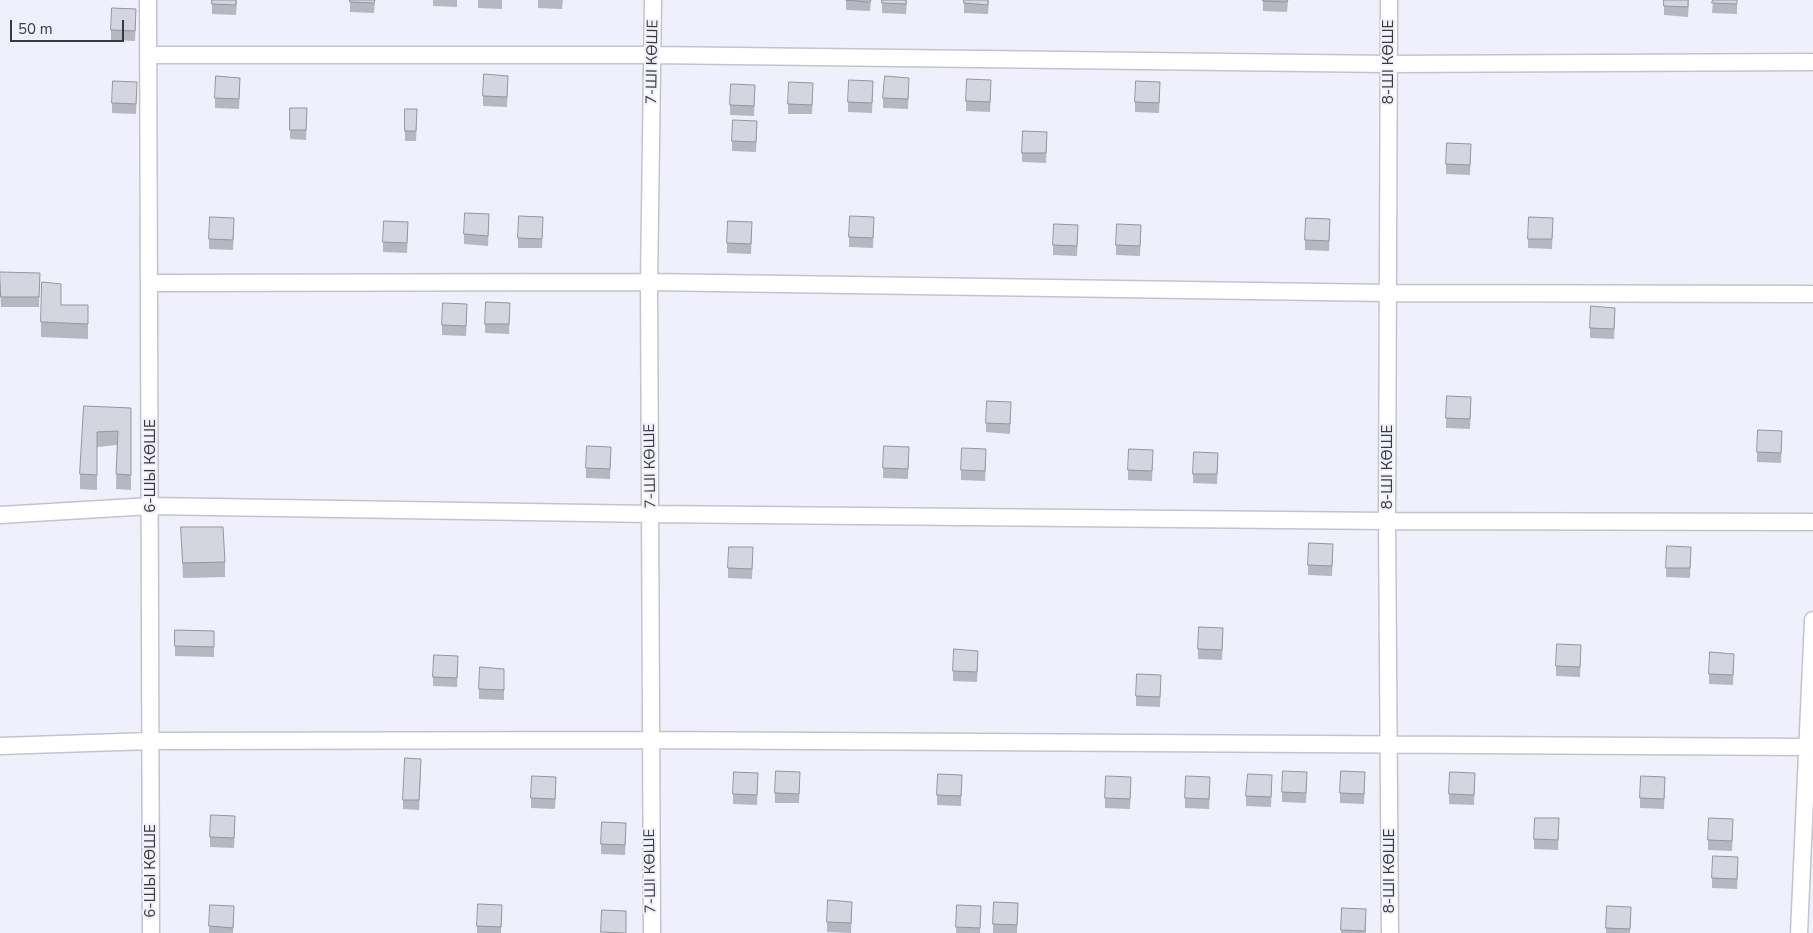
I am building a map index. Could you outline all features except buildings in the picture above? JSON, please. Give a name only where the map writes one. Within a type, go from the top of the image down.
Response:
[{"type":"lane","name":"6-ШЫ КӨШЕ","points":[[148,0],[151,933]]},
{"type":"lane","name":"7-ШІ КӨШЕ","points":[[652,933],[650,740],[652,514],[649,282],[654,0]]},
{"type":"lane","name":"8-ШІ КӨШЕ","points":[[1389,0],[1387,521],[1390,933]]},
{"type":"lane","points":[[148,55],[653,55],[1389,64],[1813,62]]},
{"type":"lane","points":[[150,283],[649,282],[1388,293],[1813,294]]},
{"type":"lane","points":[[0,515],[151,506],[652,514],[1387,521],[1813,522]]},
{"type":"lane","points":[[1799,933],[1813,620]]},
{"type":"lane","points":[[0,746],[150,741],[650,740],[1389,746],[1808,747]]}]
